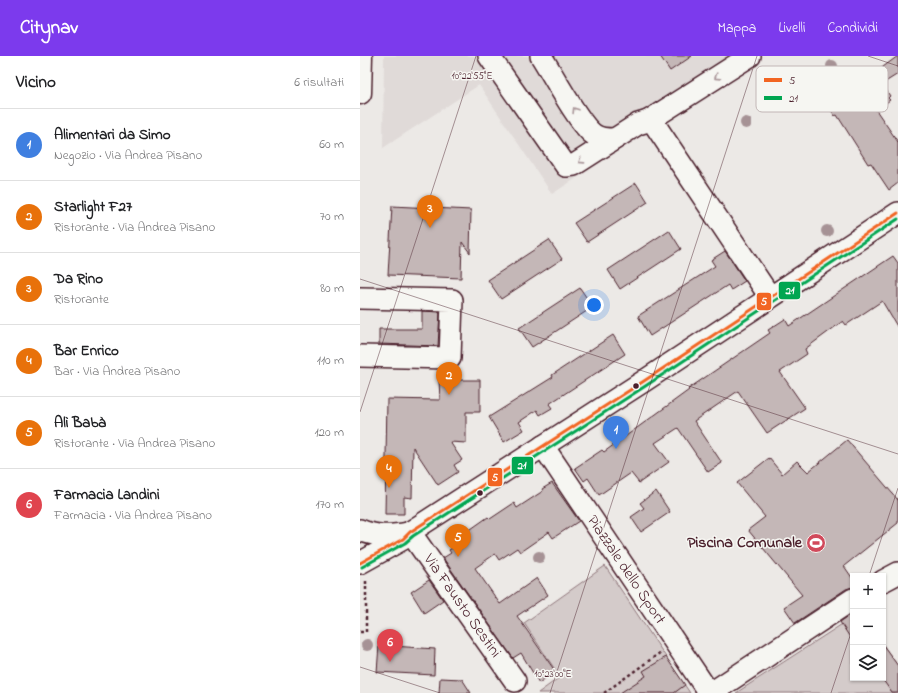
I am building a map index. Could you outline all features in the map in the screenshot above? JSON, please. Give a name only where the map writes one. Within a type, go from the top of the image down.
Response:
[{"type":"main road","points":[[360,93],[361,56]]},
{"type":"street","points":[[489,56],[566,166],[574,166],[614,139],[638,124],[648,121],[750,56]]},
{"type":"street","points":[[541,56],[579,117],[592,134],[606,139],[614,139]]},
{"type":"street","points":[[648,121],[656,126],[770,297]]},
{"type":"street","points":[[365,569],[410,532],[898,213]]},
{"type":"street","points":[[360,298],[452,300],[450,358],[360,356]]},
{"type":"street","name":"Piazzale dello Sport","points":[[543,446],[674,642],[710,693],[850,602]]},
{"type":"street","points":[[360,530],[369,534],[380,536],[410,532]]},
{"type":"street","name":"Via Fausto Sestini","points":[[410,532],[514,681]]},
{"type":"street","points":[[886,579],[898,573]]},
{"type":"path","points":[[360,632],[366,632],[367,596],[365,569]]},
{"type":"path","points":[[604,693],[674,642]]},
{"type":"shaded area","points":[[384,56],[764,56],[552,194],[479,85],[383,148]]},
{"type":"shaded area","points":[[605,566],[690,693],[538,693],[560,677],[524,623]]},
{"type":"shaded area","points":[[850,619],[850,681],[886,681],[886,649],[898,666],[898,693],[736,693]]},
{"type":"building","points":[[660,56],[692,56],[670,71]]},
{"type":"building","points":[[898,56],[898,74],[888,80],[888,66],[884,66]]},
{"type":"building","points":[[832,112],[877,112],[898,142],[898,183],[889,190],[871,163],[868,164],[837,115],[835,116]]},
{"type":"building","points":[[636,183],[648,202],[587,242],[574,223]]},
{"type":"building","points":[[392,206],[471,210],[470,253],[462,242],[461,278],[388,275]]},
{"type":"building","points":[[669,230],[681,249],[620,289],[608,270]]},
{"type":"building","points":[[549,240],[562,259],[501,299],[488,280]]},
{"type":"building","points":[[725,251],[745,281],[731,290],[728,285],[650,336],[638,316],[715,266],[711,260]]},
{"type":"building","points":[[893,256],[898,263],[898,328],[882,301],[846,325],[843,321],[805,349],[807,354],[780,372],[805,408],[767,433],[738,391],[694,421],[722,463],[708,472],[678,428],[655,443],[669,462],[639,483],[631,473],[599,495],[588,478],[584,481],[575,468],[602,450],[604,452],[689,390],[688,389],[770,333],[768,330],[785,319],[789,326]]},
{"type":"building","points":[[580,288],[593,307],[532,347],[519,328]]},
{"type":"building","points":[[422,311],[440,312],[438,346],[379,344],[379,329],[422,329]]},
{"type":"building","points":[[613,335],[625,354],[549,404],[552,408],[540,415],[537,410],[519,422],[524,430],[504,442],[489,417],[553,377],[552,375]]},
{"type":"building","points":[[439,380],[480,380],[480,412],[466,412],[466,443],[450,442],[462,460],[454,465],[458,472],[438,485],[413,447],[412,498],[404,497],[404,514],[385,514],[387,399],[440,400]]},
{"type":"building","name":"Piscina Comunale","points":[[847,440],[898,500],[898,523],[844,566],[850,575],[850,588],[795,623],[784,607],[802,595],[748,530],[765,517],[737,483],[769,458],[782,474],[797,461],[808,472]]},
{"type":"building","points":[[552,483],[579,521],[553,538],[549,532],[520,552],[517,548],[499,560],[495,554],[475,568],[500,604],[537,578],[548,595],[517,616],[555,671],[539,683],[521,653],[513,658],[443,558],[451,553],[449,550],[464,540],[461,536],[488,517],[490,519],[514,503],[517,508],[543,491],[542,489]]},
{"type":"building","points":[[656,491],[670,512],[641,532],[631,517],[644,508],[640,503]]},
{"type":"building","points":[[429,580],[443,600],[424,613],[411,592]]},
{"type":"building","points":[[850,615],[850,637],[840,622]]},
{"type":"building","points":[[379,645],[435,649],[434,675],[377,672]]},
{"type":"building","points":[[886,649],[898,666],[898,693],[892,693],[884,681],[886,681]]},
{"type":"building","points":[[666,657],[685,685],[674,693],[620,693],[646,676],[643,671]]},
{"type":"building","points":[[440,678],[462,679],[471,693],[439,693]]},
{"type":"transit line","name":"5","points":[[360,563],[403,539],[410,532],[644,381],[898,213]]},
{"type":"transit line","name":"21","points":[[362,567],[405,543],[413,536],[647,385],[898,219]]},
{"type":"place","name":"Da Rino","points":[[430,228]]},
{"type":"place","name":"Starlight F27","points":[[449,395]]},
{"type":"place","name":"Alimentari da Simo","points":[[616,449]]},
{"type":"place","name":"Bar Enrico","points":[[389,488]]},
{"type":"place","name":"Piscina Comunale","points":[[816,543]]},
{"type":"place","name":"Alì Babà","points":[[458,557]]},
{"type":"place","name":"Farmacia Landini","points":[[390,662]]}]
